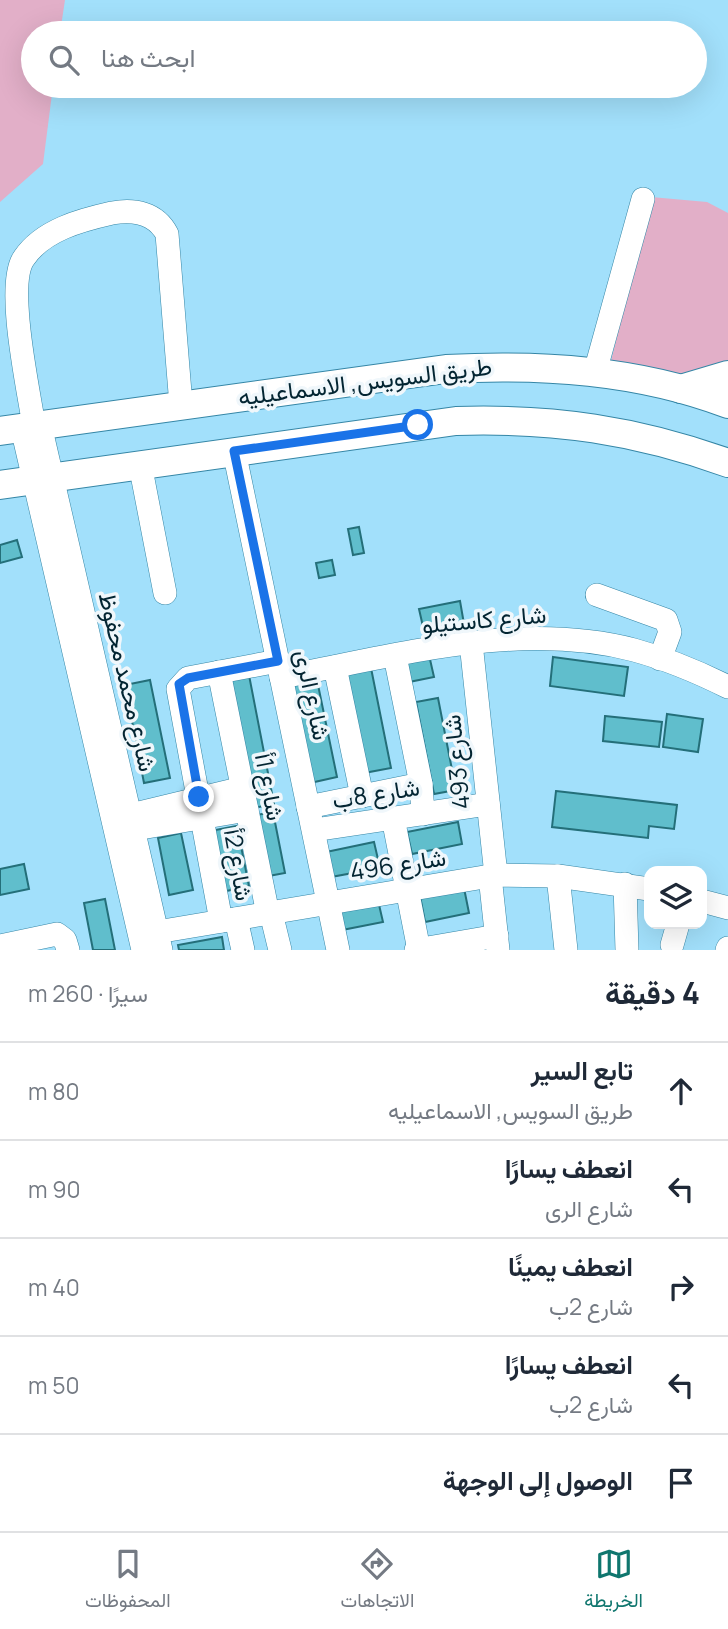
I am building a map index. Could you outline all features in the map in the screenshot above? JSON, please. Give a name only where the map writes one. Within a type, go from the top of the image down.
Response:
[{"type":"main road","name":"طريق السويس, الاسماعيليه","points":[[24,427],[446,369],[505,366],[595,372],[681,389],[728,404]]},
{"type":"main road","points":[[681,389],[728,375]]},
{"type":"main road","name":"طريق السويس, الاسماعيليه","points":[[0,485],[443,422],[513,419],[571,423],[628,432],[728,463]]},
{"type":"street","points":[[595,372],[643,199]]},
{"type":"street","name":"شارع محمد محفوظ","points":[[143,950],[99,717],[43,478],[24,427],[16,284],[22,260],[45,238],[67,226],[124,211],[148,215],[160,221],[167,234],[181,405]]},
{"type":"street","name":"شارع الرى","points":[[234,451],[338,950]]},
{"type":"street","points":[[140,464],[165,593]]},
{"type":"street","points":[[597,595],[666,620],[670,632],[660,659]]},
{"type":"street","name":"شارع كاستيلو","points":[[219,672],[335,667],[471,643],[561,640],[619,648],[660,659],[728,687]]},
{"type":"street","name":"شارع 493","points":[[471,643],[488,804],[497,943]]},
{"type":"street","points":[[394,656],[421,784],[423,814]]},
{"type":"street","points":[[335,667],[362,796]]},
{"type":"street","name":"شارع 1أ","points":[[219,672],[280,950]]},
{"type":"street","name":"شارع 2أ","points":[[219,672],[188,678],[178,689],[201,808],[228,920],[243,950]]},
{"type":"street","name":"شارع محمد محفوظ","points":[[99,717],[133,822],[159,941]]},
{"type":"street","points":[[309,807],[421,784]]},
{"type":"street","points":[[133,822],[245,799]]},
{"type":"street","name":"شارع 8ب","points":[[314,830],[488,804]]},
{"type":"street","points":[[393,818],[418,950],[497,943]]},
{"type":"street","name":"شارع 496","points":[[159,941],[228,920],[493,876],[558,876],[644,888]]},
{"type":"street","points":[[558,876],[566,950]]},
{"type":"street","points":[[625,884],[627,950]]},
{"type":"street","points":[[707,902],[728,908]]},
{"type":"street","points":[[0,946],[57,934],[65,940],[68,950]]},
{"type":"shaded area","points":[[0,0],[65,0],[62,21],[21,21],[21,98],[51,98],[43,164],[0,202]]},
{"type":"shaded area","points":[[651,197],[707,202],[728,213],[728,364],[704,379],[610,365]]},
{"type":"building","points":[[359,527],[364,553],[353,555],[348,529]]},
{"type":"building","points":[[17,540],[22,557],[0,563],[0,545]]},
{"type":"building","points":[[332,560],[335,575],[319,578],[316,563]]},
{"type":"building","points":[[460,601],[464,624],[424,631],[419,609]]},
{"type":"building","points":[[429,655],[434,677],[409,682],[405,659]]},
{"type":"building","points":[[553,657],[628,667],[624,696],[550,686]]},
{"type":"building","points":[[370,663],[391,768],[364,773],[343,668]]},
{"type":"building","points":[[248,670],[274,804],[249,809],[222,675]]},
{"type":"building","points":[[150,680],[170,778],[144,783],[125,685]]},
{"type":"building","points":[[317,680],[337,777],[310,783],[290,685]]},
{"type":"building","points":[[438,698],[456,790],[434,794],[416,702]]},
{"type":"building","points":[[667,714],[703,719],[698,752],[663,747]]},
{"type":"building","points":[[605,716],[662,722],[659,747],[603,741]]},
{"type":"building","points":[[556,791],[677,805],[674,829],[649,826],[648,838],[552,827]]},
{"type":"building","points":[[273,812],[285,873],[263,877],[251,816]]},
{"type":"building","points":[[458,822],[462,844],[412,854],[407,832]]},
{"type":"building","points":[[237,826],[249,886],[222,892],[210,831]]},
{"type":"building","points":[[181,833],[193,890],[169,895],[158,838]]},
{"type":"building","points":[[374,842],[380,868],[331,877],[326,852]]},
{"type":"building","points":[[24,864],[29,889],[0,895],[0,869]]},
{"type":"building","points":[[464,888],[469,913],[425,922],[420,896]]},
{"type":"building","points":[[377,896],[383,922],[337,931],[332,904]]},
{"type":"building","points":[[105,899],[115,950],[93,950],[84,903]]},
{"type":"building","points":[[222,937],[224,950],[179,950],[178,945]]},
{"type":"route","points":[[199,797],[179,684],[188,678],[278,661],[234,451],[418,425]]}]
